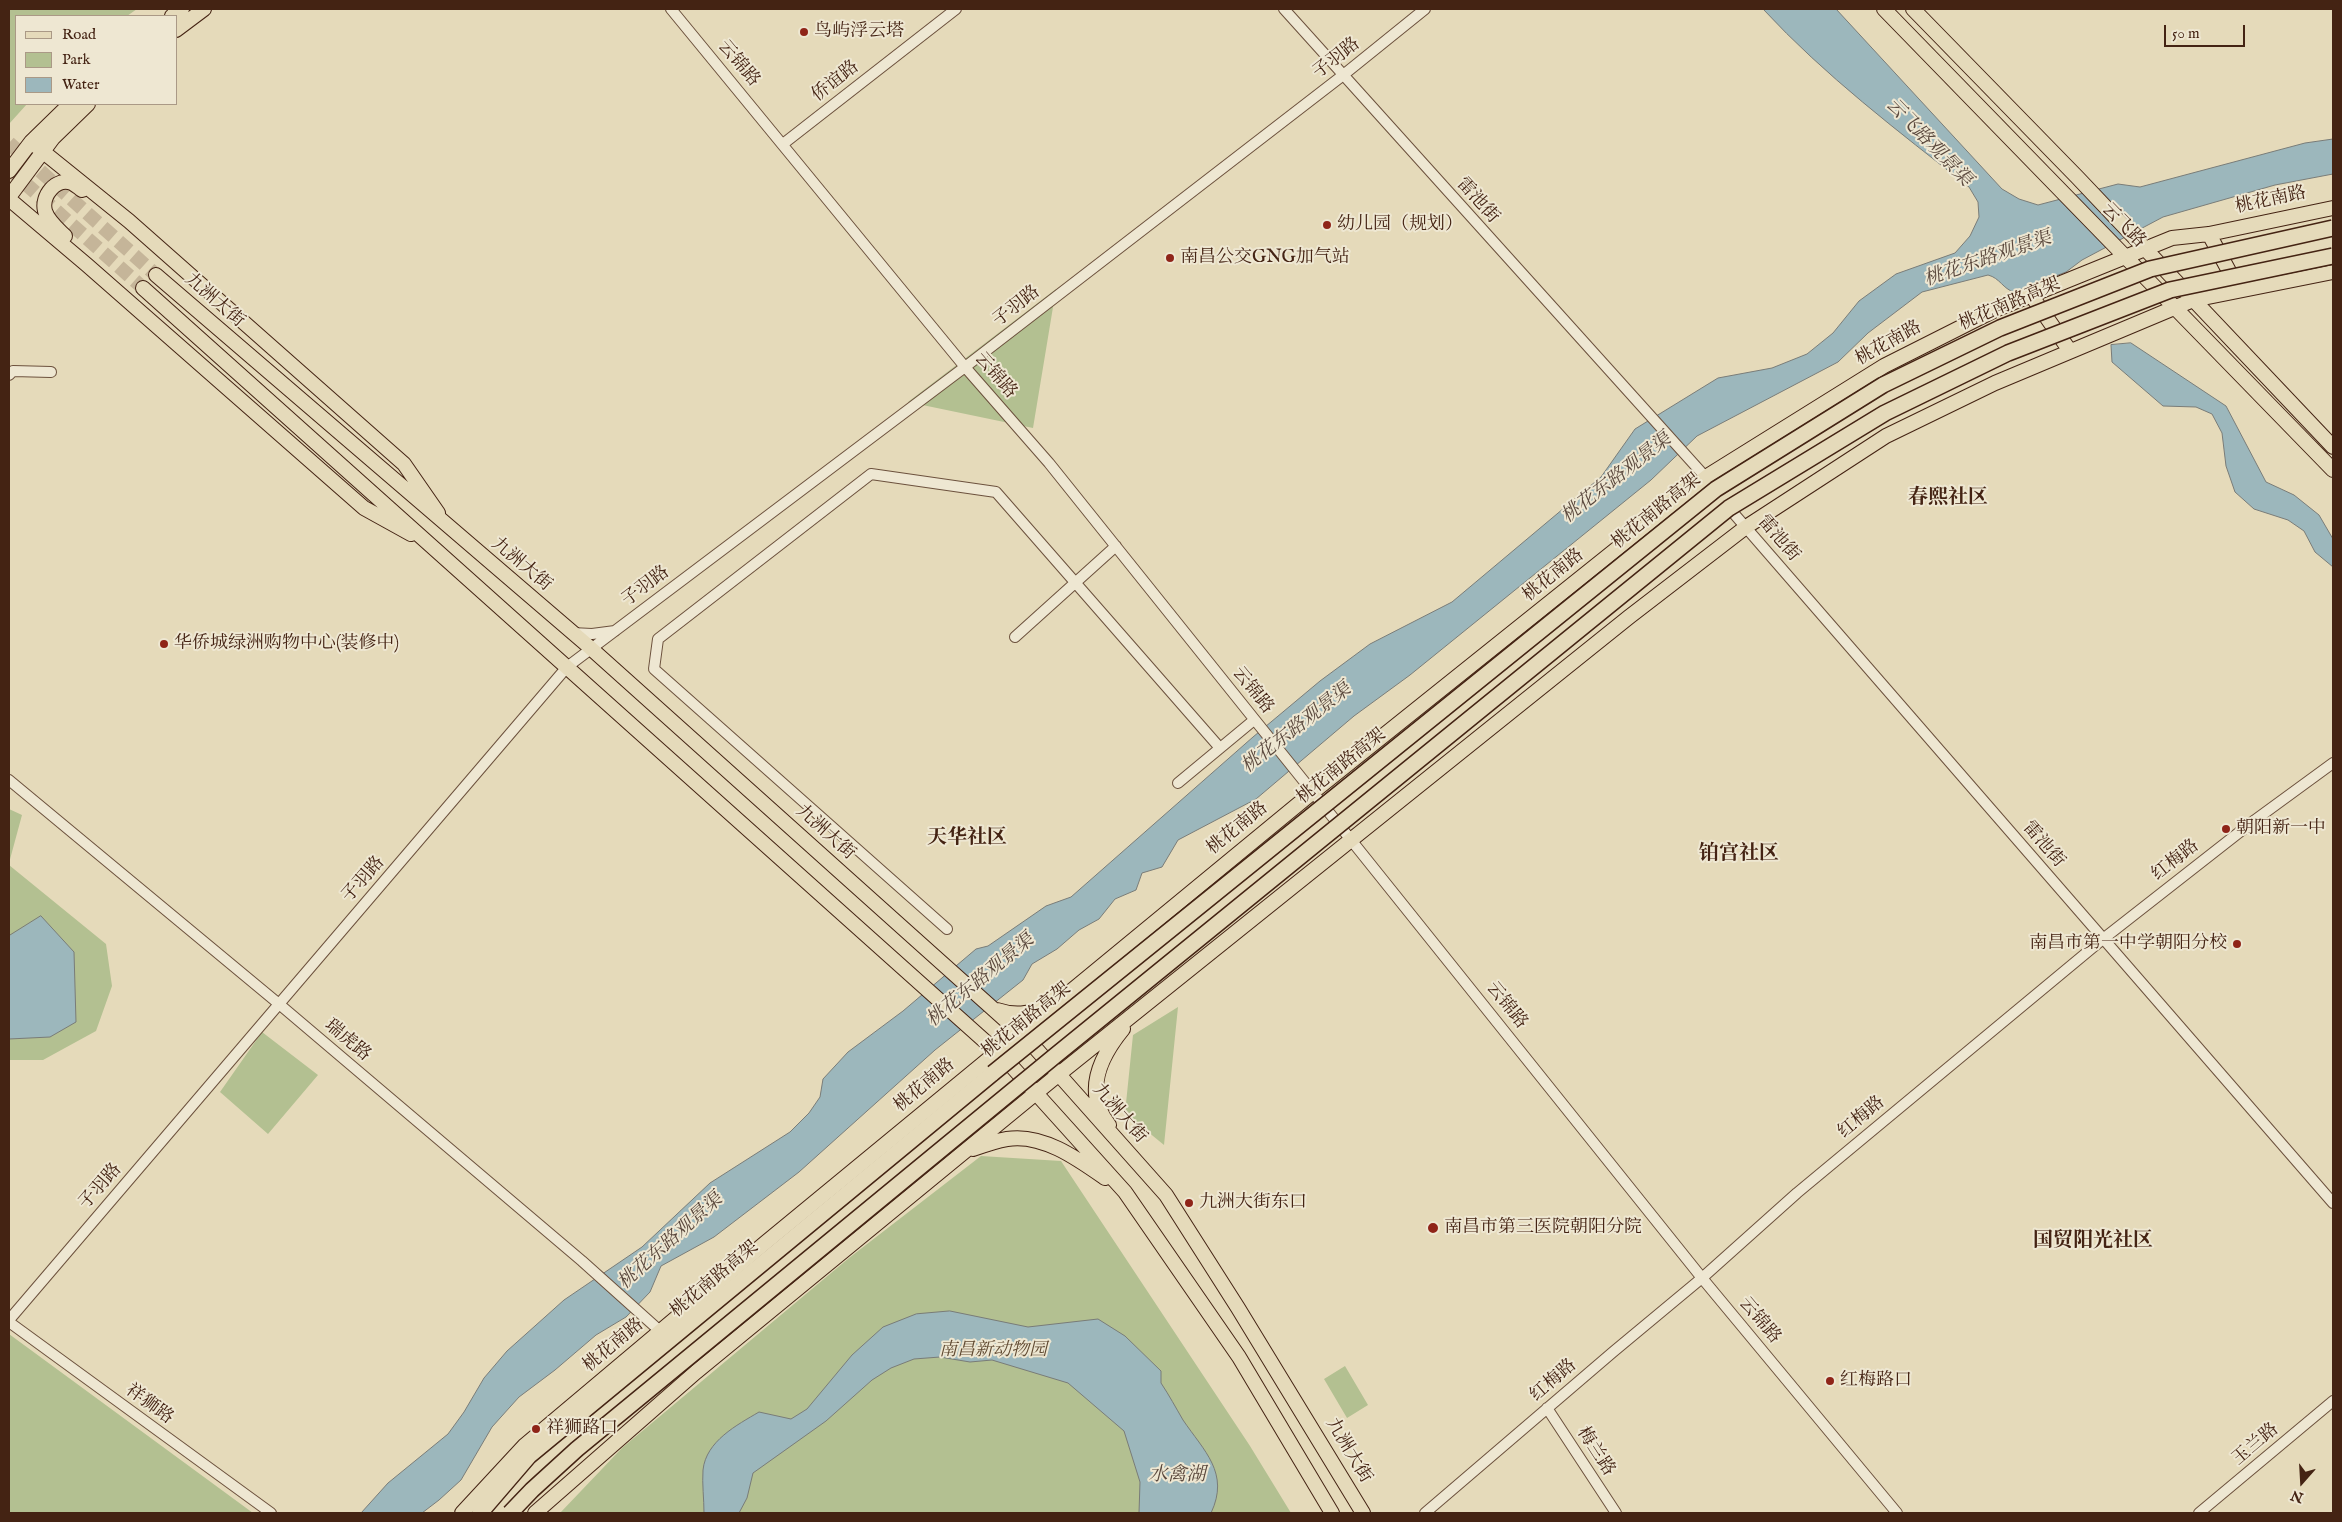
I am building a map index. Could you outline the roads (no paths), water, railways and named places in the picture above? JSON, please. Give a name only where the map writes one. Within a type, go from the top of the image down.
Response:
[{"type":"highway","name":"桃花南路高架","points":[[480,1513],[529,1456],[1001,1066],[1716,489],[1883,385],[2000,328],[2150,269],[2333,228]]},
{"type":"highway","points":[[510,1513],[577,1449],[1056,1055],[1729,508],[1884,413],[2008,353],[2170,290],[2333,256]]},
{"type":"main road","points":[[178,28],[204,9]]},
{"type":"main road","name":"云飞路","points":[[1884,9],[2333,470]]},
{"type":"main road","name":"云飞路","points":[[1917,10],[2333,447]]},
{"type":"main road","points":[[9,171],[31,142],[69,105]]},
{"type":"main road","points":[[87,105],[53,138],[9,198],[364,508],[434,547]]},
{"type":"main road","points":[[31,142],[129,221],[404,464],[450,530]]},
{"type":"main road","points":[[88,265],[82,253],[53,225],[45,212],[44,204],[47,194],[53,187],[62,183],[72,183],[129,221]]},
{"type":"main road","name":"桃花南路","points":[[462,1513],[525,1445],[660,1331],[1313,792],[1706,478],[1884,366],[1997,309],[2141,245],[2172,238],[2209,234],[2333,208]]},
{"type":"main road","points":[[2209,234],[2240,291]]},
{"type":"main road","points":[[535,1513],[696,1372],[963,1152],[1621,623],[1746,527],[1886,436],[1995,383],[2193,300],[2333,272]]},
{"type":"main road","name":"九洲大街","points":[[156,275],[450,530],[591,649],[1020,1033],[1059,1074],[1166,1195],[1238,1308],[1363,1513]]},
{"type":"main road","name":"九洲大街","points":[[143,288],[971,1029],[1037,1092],[1125,1192],[1240,1357],[1332,1513]]},
{"type":"main road","points":[[2031,295],[2070,351]]},
{"type":"main road","points":[[994,1009],[1012,1015],[1023,1014],[1056,1004]]},
{"type":"main road","points":[[1138,1010],[1113,1041],[1100,1065],[1095,1079],[1097,1098],[1104,1119],[1166,1195]]},
{"type":"main road","points":[[963,1152],[1008,1138],[1024,1139],[1074,1156],[1125,1192]]},
{"type":"street","name":"云锦路","points":[[671,9],[965,367],[1050,462],[1702,1278],[1897,1513]]},
{"type":"street","name":"侨谊路","points":[[783,144],[956,9]]},
{"type":"street","name":"雷池街","points":[[1284,9],[1342,76],[1716,489]]},
{"type":"street","name":"子羽路","points":[[9,1321],[567,667],[965,367],[1342,76],[1425,9]]},
{"type":"street","points":[[1900,25],[1917,10]]},
{"type":"street","points":[[9,375],[13,371],[51,372]]},
{"type":"street","points":[[947,929],[654,669],[658,639],[871,474],[996,492],[1220,748]]},
{"type":"street","name":"雷池街","points":[[1729,508],[2333,1203]]},
{"type":"street","points":[[1015,637],[1116,546]]},
{"type":"street","points":[[572,633],[592,634],[616,630]]},
{"type":"street","points":[[1178,783],[1220,748],[1256,722]]},
{"type":"street","name":"红梅路","points":[[1425,1513],[1702,1278],[1797,1193],[2103,939],[2255,820],[2333,763]]},
{"type":"street","name":"瑞虎路","points":[[9,780],[279,1004],[582,1260],[660,1331]]},
{"type":"street","name":"祥狮路","points":[[9,1321],[271,1513]]},
{"type":"street","name":"玉兰路","points":[[2199,1513],[2333,1401]]},
{"type":"street","name":"梅兰路","points":[[1547,1408],[1616,1513]]},
{"type":"water","points":[[1763,9],[1836,9],[2002,189],[2019,199],[2038,205],[2118,184],[2140,187],[2305,143],[2333,139],[2333,174],[2275,185],[2163,217],[2082,260],[2066,272],[2014,292],[1996,278],[1988,275],[1922,292],[1868,333],[1838,362],[1697,436],[1651,480],[1410,675],[1354,716],[1256,799],[1178,840],[1162,867],[1142,873],[1136,890],[1115,899],[1099,919],[1079,930],[1057,949],[1032,964],[1023,980],[935,1050],[799,1172],[714,1237],[661,1266],[650,1292],[626,1317],[596,1335],[555,1370],[519,1397],[492,1427],[461,1480],[439,1500],[422,1513],[361,1513],[388,1483],[448,1434],[464,1412],[484,1378],[507,1351],[564,1300],[642,1247],[710,1183],[790,1132],[809,1113],[820,1097],[823,1079],[848,1052],[903,1011],[976,949],[988,946],[1046,906],[1071,897],[1253,737],[1320,681],[1370,644],[1452,602],[1601,477],[1635,429],[1718,378],[1772,368],[1807,354],[1833,333],[1859,301],[1896,274],[1955,253],[1970,236],[1979,217],[1978,202],[1969,187],[1837,80]]},
{"type":"water","points":[[2131,343],[2226,406],[2266,482],[2294,495],[2319,515],[2333,539],[2333,567],[2315,552],[2304,531],[2288,520],[2254,509],[2235,492],[2226,466],[2222,433],[2212,414],[2196,407],[2163,406],[2112,362],[2111,345]]},
{"type":"water","points":[[41,916],[74,952],[76,1022],[50,1037],[9,1039],[9,936]]},
{"type":"water","name":"水禽湖","points":[[950,1311],[1028,1327],[1098,1319],[1125,1336],[1161,1371],[1161,1383],[1212,1463],[1218,1486],[1211,1513],[1139,1513],[1140,1482],[1124,1431],[1068,1383],[992,1360],[970,1362],[940,1357],[914,1359],[891,1368],[872,1380],[826,1421],[753,1473],[747,1498],[739,1513],[704,1513],[703,1470],[705,1460],[716,1442],[732,1428],[759,1412],[791,1419],[807,1409],[852,1355],[883,1327],[916,1314]]},
{"type":"tunnel","points":[[9,143],[156,275]]},
{"type":"tunnel","points":[[9,169],[143,288]]},
{"type":"place","name":"鸟屿浮云塔","points":[[804,32]]},
{"type":"place","name":"幼儿园（规划）","points":[[1327,225]]},
{"type":"place","name":"南昌公交GNG加气站","points":[[1170,258]]},
{"type":"place","name":"华侨城绿洲购物中心(装修中)","points":[[164,644]]},
{"type":"place","name":"朝阳新一中","points":[[2226,829]]},
{"type":"place","name":"南昌市第一中学朝阳分校","points":[[2237,944]]},
{"type":"place","name":"九洲大街东口","points":[[1189,1203]]},
{"type":"place","name":"南昌市第三医院朝阳分院","points":[[1433,1228]]},
{"type":"place","name":"红梅路口","points":[[1830,1381]]},
{"type":"place","name":"祥狮路口","points":[[536,1429]]},
{"type":"district","name":"春熙社区","points":[[1948,499]]},
{"type":"district","name":"天华社区","points":[[967,839]]},
{"type":"district","name":"铂宫社区","points":[[1739,855]]},
{"type":"district","name":"国贸阳光社区","points":[[2093,1242]]},
{"type":"water label","name":"云飞路观景渠","points":[[1928,143]]},
{"type":"water label","name":"桃花东路观景渠","points":[[1988,260]]},
{"type":"water label","name":"桃花东路观景渠","points":[[1617,479]]},
{"type":"water label","name":"桃花东路观景渠","points":[[1297,729]]},
{"type":"water label","name":"桃花东路观景渠","points":[[981,981]]},
{"type":"water label","name":"桃花东路观景渠","points":[[671,1242]]},
{"type":"park label","name":"南昌新动物园","points":[[993,1351]]}]
